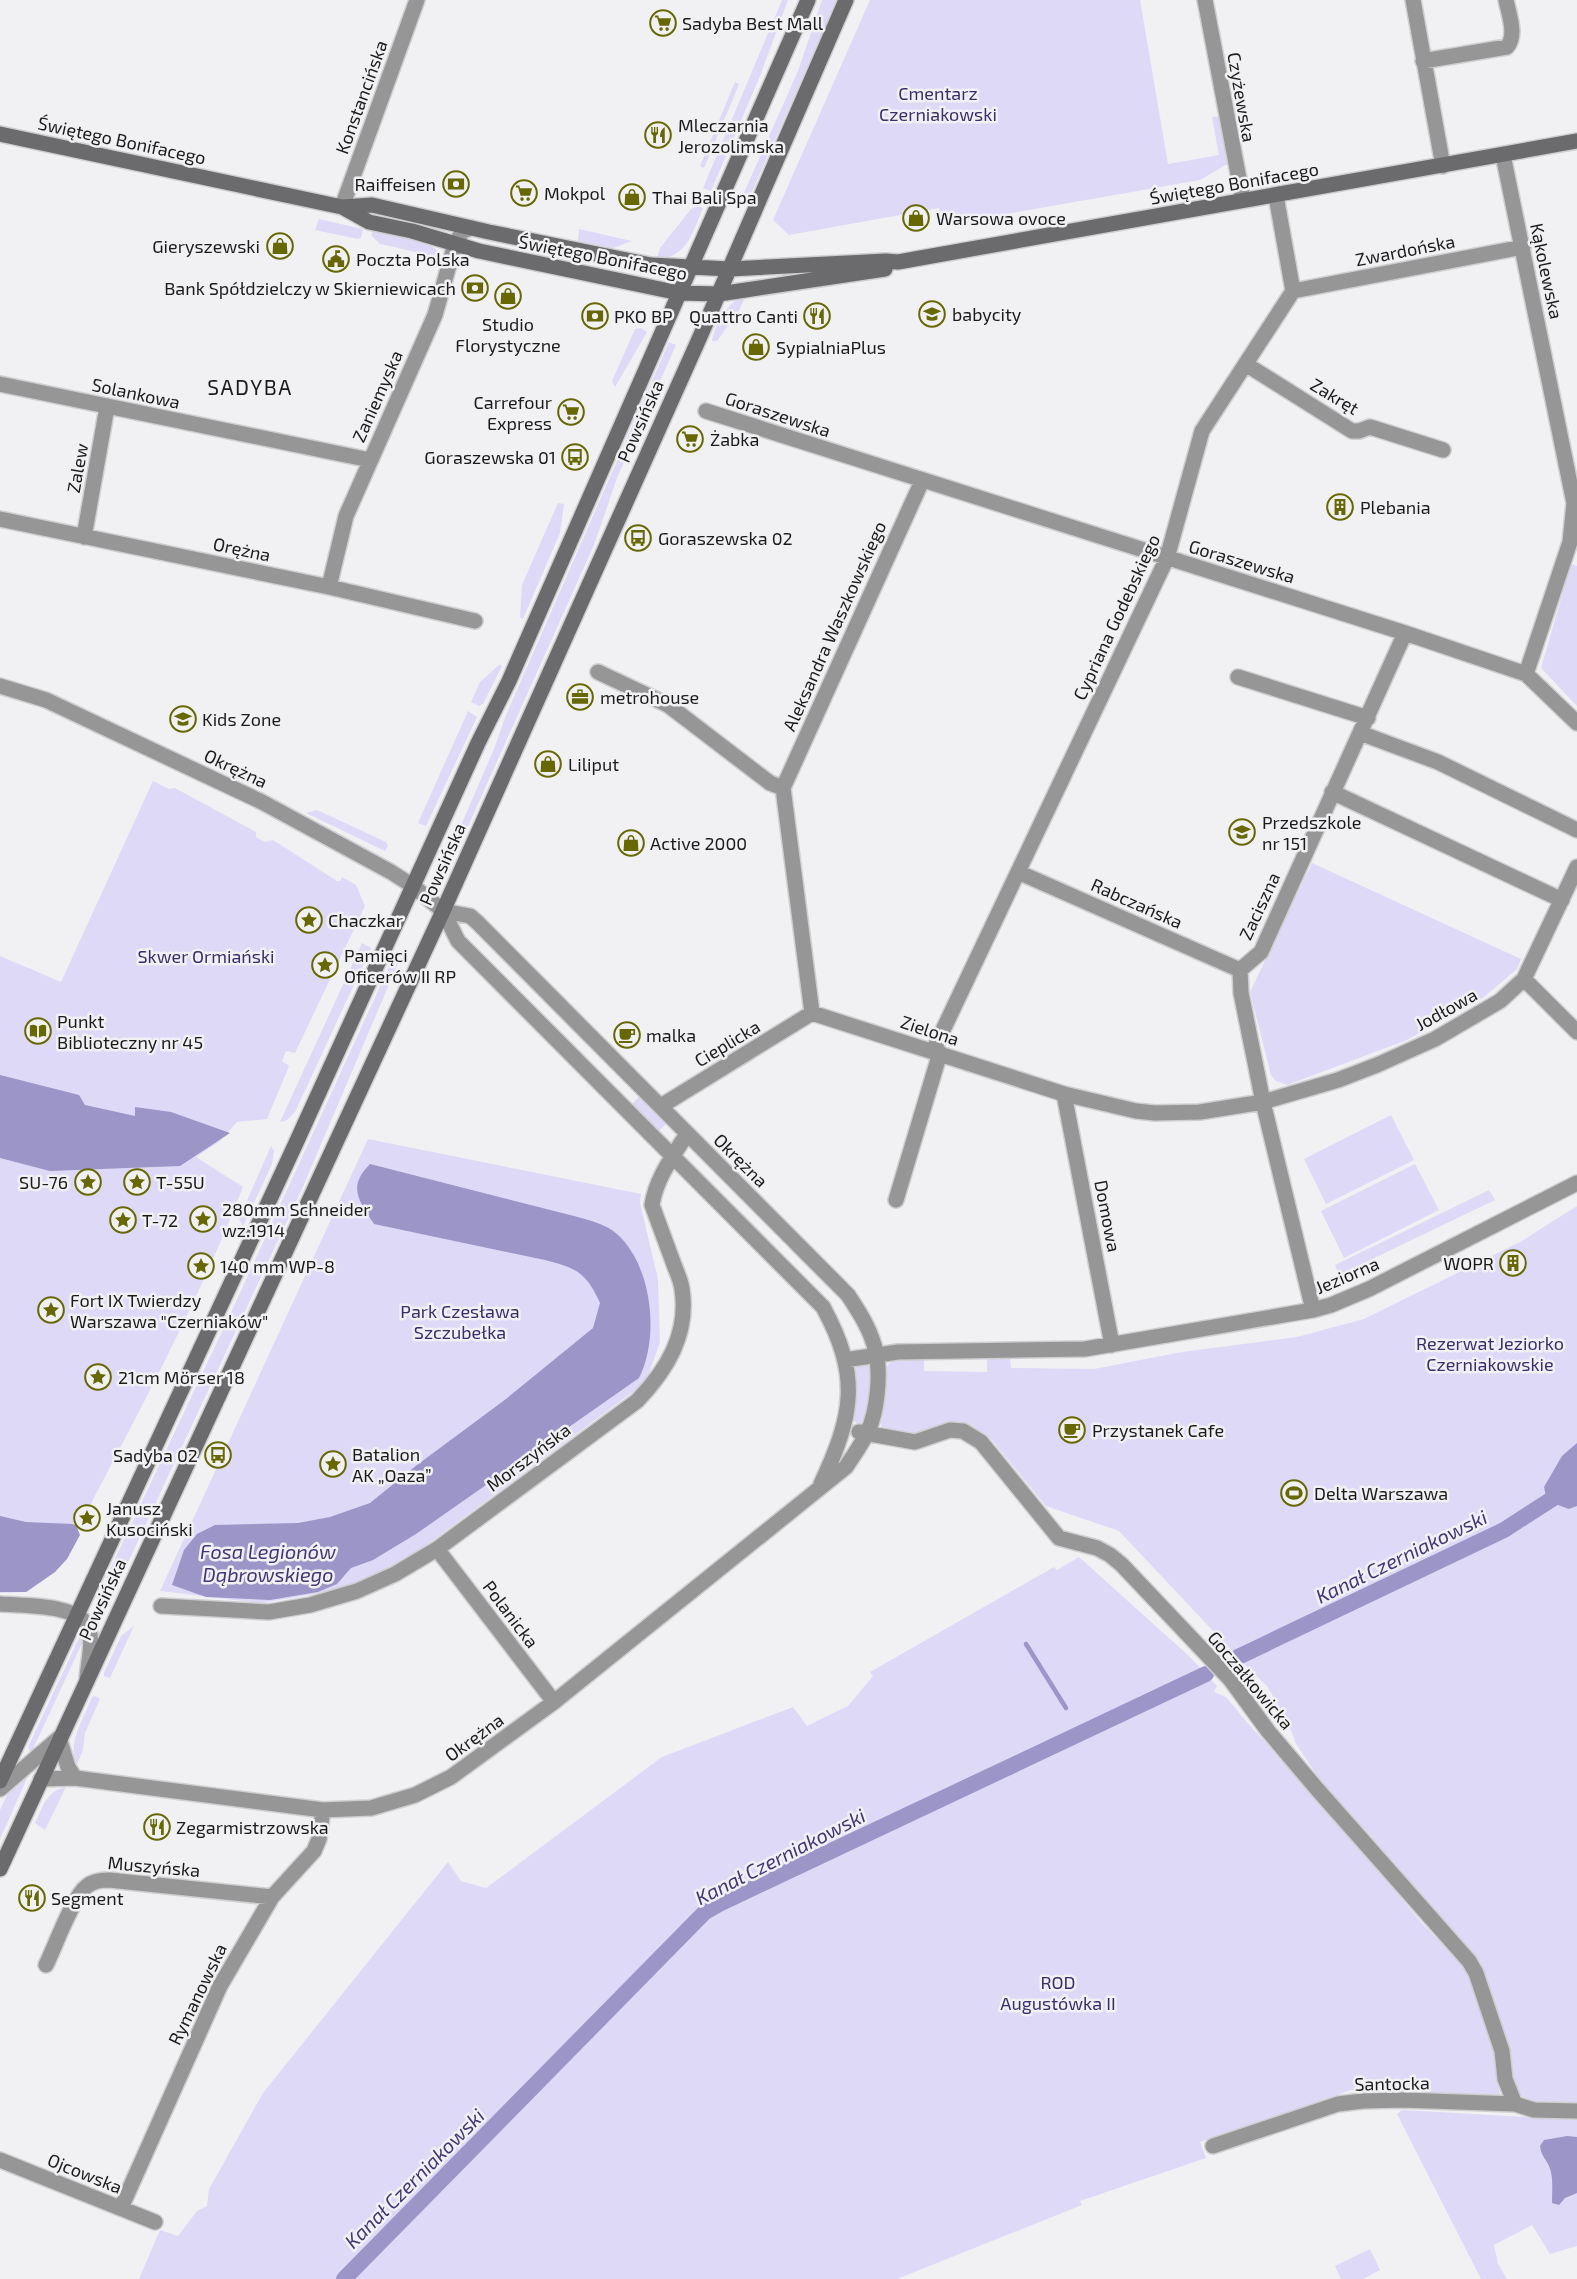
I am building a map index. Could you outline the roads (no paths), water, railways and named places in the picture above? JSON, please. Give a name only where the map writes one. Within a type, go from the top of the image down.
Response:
[{"type":"main road","name":"Powsińska","points":[[0,1781],[478,743],[509,681],[808,0]]},
{"type":"main road","name":"Powsińska","points":[[0,1869],[442,911],[719,294],[846,0]]},
{"type":"main road","name":"Świętego Bonifacego","points":[[0,134],[342,207],[372,205],[651,265],[690,268],[898,262],[1577,141]]},
{"type":"main road","name":"Świętego Bonifacego","points":[[342,207],[369,222],[412,231],[501,256],[679,293],[719,294],[877,270],[888,268],[898,262]]},
{"type":"street","name":"Konstancińska","points":[[342,207],[417,0]]},
{"type":"street","name":"Czyżewska","points":[[1205,0],[1243,200]]},
{"type":"street","points":[[1413,0],[1443,166]]},
{"type":"street","points":[[1423,61],[1507,47],[1512,41],[1512,32],[1506,0]]},
{"type":"street","name":"Kąkolewska","points":[[1503,155],[1574,502],[1573,543],[1526,674]]},
{"type":"street","points":[[1276,196],[1293,291]]},
{"type":"street","name":"Zaniemyska","points":[[329,587],[346,516],[435,315],[455,244],[464,231],[471,228]]},
{"type":"street","name":"Zwardońska","points":[[1293,291],[1523,248]]},
{"type":"street","name":"Cypriana Godebskiego","points":[[896,1200],[936,1052],[1018,872],[1167,558],[1202,431],[1293,291]]},
{"type":"street","name":"Zakręt","points":[[1247,365],[1352,431],[1370,427],[1443,450]]},
{"type":"street","name":"Solankowa","points":[[0,384],[370,460]]},
{"type":"street","name":"Zalew","points":[[84,537],[107,407]]},
{"type":"street","name":"Goraszewska","points":[[706,411],[1405,633],[1526,674],[1577,723]]},
{"type":"street","name":"Aleksandra Waszkowskiego","points":[[783,788],[922,481]]},
{"type":"street","name":"Orężna","points":[[0,519],[329,587],[475,621]]},
{"type":"street","name":"Zaciszna","points":[[1240,970],[1261,952],[1405,633]]},
{"type":"street","points":[[598,672],[668,705],[770,783],[783,788],[812,1013]]},
{"type":"street","points":[[1238,677],[1368,718]]},
{"type":"street","name":"Okrężna","points":[[0,686],[46,700],[262,802],[413,886],[442,911],[458,941],[823,1308],[836,1331],[849,1380],[844,1430],[819,1489]]},
{"type":"street","points":[[1360,733],[1438,762],[1577,830]]},
{"type":"street","points":[[1332,792],[1562,900]]},
{"type":"street","name":"Jodłowa","points":[[1263,1102],[1338,1080],[1407,1053],[1490,1007],[1524,979],[1577,867]]},
{"type":"street","name":"Rabczańska","points":[[1018,872],[1240,970]]},
{"type":"street","name":"Okrężna","points":[[41,1779],[75,1778],[323,1810],[371,1808],[415,1795],[451,1777],[554,1702],[846,1467],[867,1433],[874,1415],[877,1393],[877,1354],[868,1330],[848,1295],[470,916],[442,911]]},
{"type":"street","points":[[1240,970],[1241,993],[1263,1102],[1313,1310]]},
{"type":"street","points":[[1524,979],[1577,1032]]},
{"type":"street","name":"Zielona","points":[[812,1013],[1065,1094],[1136,1111],[1200,1112],[1263,1102]]},
{"type":"street","name":"Cieplicka","points":[[661,1106],[812,1013]]},
{"type":"street","name":"Domowa","points":[[1065,1094],[1112,1345]]},
{"type":"street","name":"Morszyńska","points":[[161,1606],[269,1612],[310,1605],[357,1591],[395,1574],[437,1549],[637,1401],[656,1381],[670,1361],[683,1311],[682,1287],[652,1205],[660,1178],[687,1134]]},
{"type":"street","name":"Jeziorna","points":[[845,1360],[898,1352],[1068,1350],[1112,1345],[1313,1310],[1331,1305],[1369,1288],[1577,1183]]},
{"type":"street","name":"Goczałkowicka","points":[[844,1430],[915,1442],[950,1430],[963,1431],[981,1442],[1059,1538],[1097,1548],[1122,1565],[1230,1679],[1268,1731],[1317,1789],[1469,1961],[1476,1973],[1498,2040],[1505,2079],[1515,2104]]},
{"type":"street","name":"Polanicka","points":[[437,1549],[554,1702]]},
{"type":"street","points":[[0,1604],[53,1609],[76,1614],[84,1620],[90,1638],[87,1678]]},
{"type":"street","points":[[0,1789],[59,1738],[68,1767],[75,1778]]},
{"type":"street","name":"Rymanowska","points":[[121,2208],[220,1986],[272,1897],[314,1851],[319,1839],[323,1810]]},
{"type":"street","name":"Muszyńska","points":[[46,1965],[78,1895],[87,1885],[97,1881],[109,1880],[272,1897]]},
{"type":"street","name":"Santocka","points":[[1213,2146],[1338,2104],[1363,2101],[1515,2104],[1534,2110],[1577,2111]]},
{"type":"street","name":"Ojcowska","points":[[0,2160],[155,2222]]},
{"type":"water","points":[[0,1075],[79,1095],[85,1105],[135,1116],[135,1107],[171,1112],[230,1133],[180,1166],[50,1171],[0,1158]]},
{"type":"water","name":"Fosa Legionów Dąbrowskiego","points":[[370,1164],[585,1219],[617,1234],[629,1247],[638,1264],[649,1302],[649,1343],[646,1361],[639,1378],[416,1534],[373,1560],[351,1568],[337,1584],[318,1592],[270,1600],[206,1597],[172,1585],[184,1550],[197,1534],[215,1525],[298,1523],[330,1517],[370,1503],[506,1399],[593,1328],[600,1303],[590,1284],[572,1269],[545,1260],[374,1224],[360,1201],[357,1187],[363,1172]]},
{"type":"water","points":[[1577,1443],[1577,1506],[1569,1509],[1547,1501],[1544,1487],[1562,1456]]},
{"type":"water","points":[[0,1516],[26,1522],[72,1524],[76,1525],[80,1535],[67,1559],[55,1572],[26,1592],[0,1592]]},
{"type":"water","points":[[1567,2136],[1577,2137],[1577,2193],[1565,2198],[1559,2205],[1552,2203],[1551,2173],[1540,2146],[1544,2140]]},
{"type":"waterway","name":"Kanał Czerniakowski","points":[[1238,1657],[1504,1530],[1577,1483]]},
{"type":"waterway","points":[[1026,1644],[1066,1708]]},
{"type":"waterway","name":"Kanał Czerniakowski","points":[[344,2279],[705,1912],[1206,1674]]},
{"type":"place","name":"Sadyba Best Mall","points":[[663,23]]},
{"type":"place","name":"Mleczarnia Jerozolimska","points":[[658,135]]},
{"type":"place","name":"Raiffeisen","points":[[456,184]]},
{"type":"place","name":"Mokpol","points":[[524,193]]},
{"type":"place","name":"Thai Bali Spa","points":[[632,197]]},
{"type":"place","name":"Warsowa ovoce","points":[[916,218]]},
{"type":"place","name":"Gieryszewski","points":[[280,246]]},
{"type":"place","name":"Poczta Polska","points":[[336,259]]},
{"type":"place","name":"Bank Spółdzielczy w Skierniewicach","points":[[475,288]]},
{"type":"place","name":"Studio Florystyczne","points":[[508,296]]},
{"type":"place","name":"babycity","points":[[932,314]]},
{"type":"place","name":"PKO BP","points":[[595,316]]},
{"type":"place","name":"Quattro Canti","points":[[817,316]]},
{"type":"place","name":"SypialniaPlus","points":[[756,347]]},
{"type":"place","name":"Carrefour Express","points":[[571,412]]},
{"type":"place","name":"Żabka","points":[[690,439]]},
{"type":"place","name":"Goraszewska 01","points":[[575,457]]},
{"type":"place","name":"Plebania","points":[[1340,507]]},
{"type":"place","name":"Goraszewska 02","points":[[638,538]]},
{"type":"place","name":"metrohouse","points":[[580,697]]},
{"type":"place","name":"Kids Zone","points":[[183,719]]},
{"type":"place","name":"Liliput","points":[[548,764]]},
{"type":"place","name":"Przedszkole nr 151","points":[[1242,832]]},
{"type":"place","name":"Active 2000","points":[[631,843]]},
{"type":"place","name":"Chaczkar","points":[[309,920]]},
{"type":"place","name":"Pamięci Oficerów II RP","points":[[325,965]]},
{"type":"place","name":"Punkt Biblioteczny nr 45","points":[[38,1031]]},
{"type":"place","name":"malka","points":[[627,1035]]},
{"type":"place","name":"SU-76","points":[[88,1182]]},
{"type":"place","name":"T-55U","points":[[137,1182]]},
{"type":"place","name":"280mm Schneider wz.1914","points":[[203,1219]]},
{"type":"place","name":"T-72","points":[[123,1220]]},
{"type":"place","name":"WOPR","points":[[1513,1263]]},
{"type":"place","name":"140 mm WP-8","points":[[201,1266]]},
{"type":"place","name":"Fort IX Twierdzy Warszawa \"Czerniaków\"","points":[[51,1310]]},
{"type":"place","name":"21cm Mörser 18","points":[[98,1377]]},
{"type":"place","name":"Przystanek Cafe","points":[[1072,1430]]},
{"type":"place","name":"Sadyba 02","points":[[218,1455]]},
{"type":"place","name":"Batalion AK „Oaza”","points":[[333,1464]]},
{"type":"place","name":"Delta Warszawa","points":[[1294,1493]]},
{"type":"place","name":"Janusz Kusociński","points":[[87,1518]]},
{"type":"place","name":"Zegarmistrzowska","points":[[157,1827]]},
{"type":"place","name":"Segment","points":[[32,1898]]},
{"type":"district","name":"SADYBA","points":[[250,386]]},
{"type":"park label","name":"Cmentarz Czerniakowski","points":[[938,103]]},
{"type":"park label","name":"Skwer Ormiański","points":[[206,956]]},
{"type":"park label","name":"Park Czesława Szczubełka","points":[[460,1321]]},
{"type":"park label","name":"Rezerwat Jeziorko Czerniakowskie","points":[[1490,1353]]},
{"type":"park label","name":"ROD Augustówka II","points":[[1058,1992]]}]
